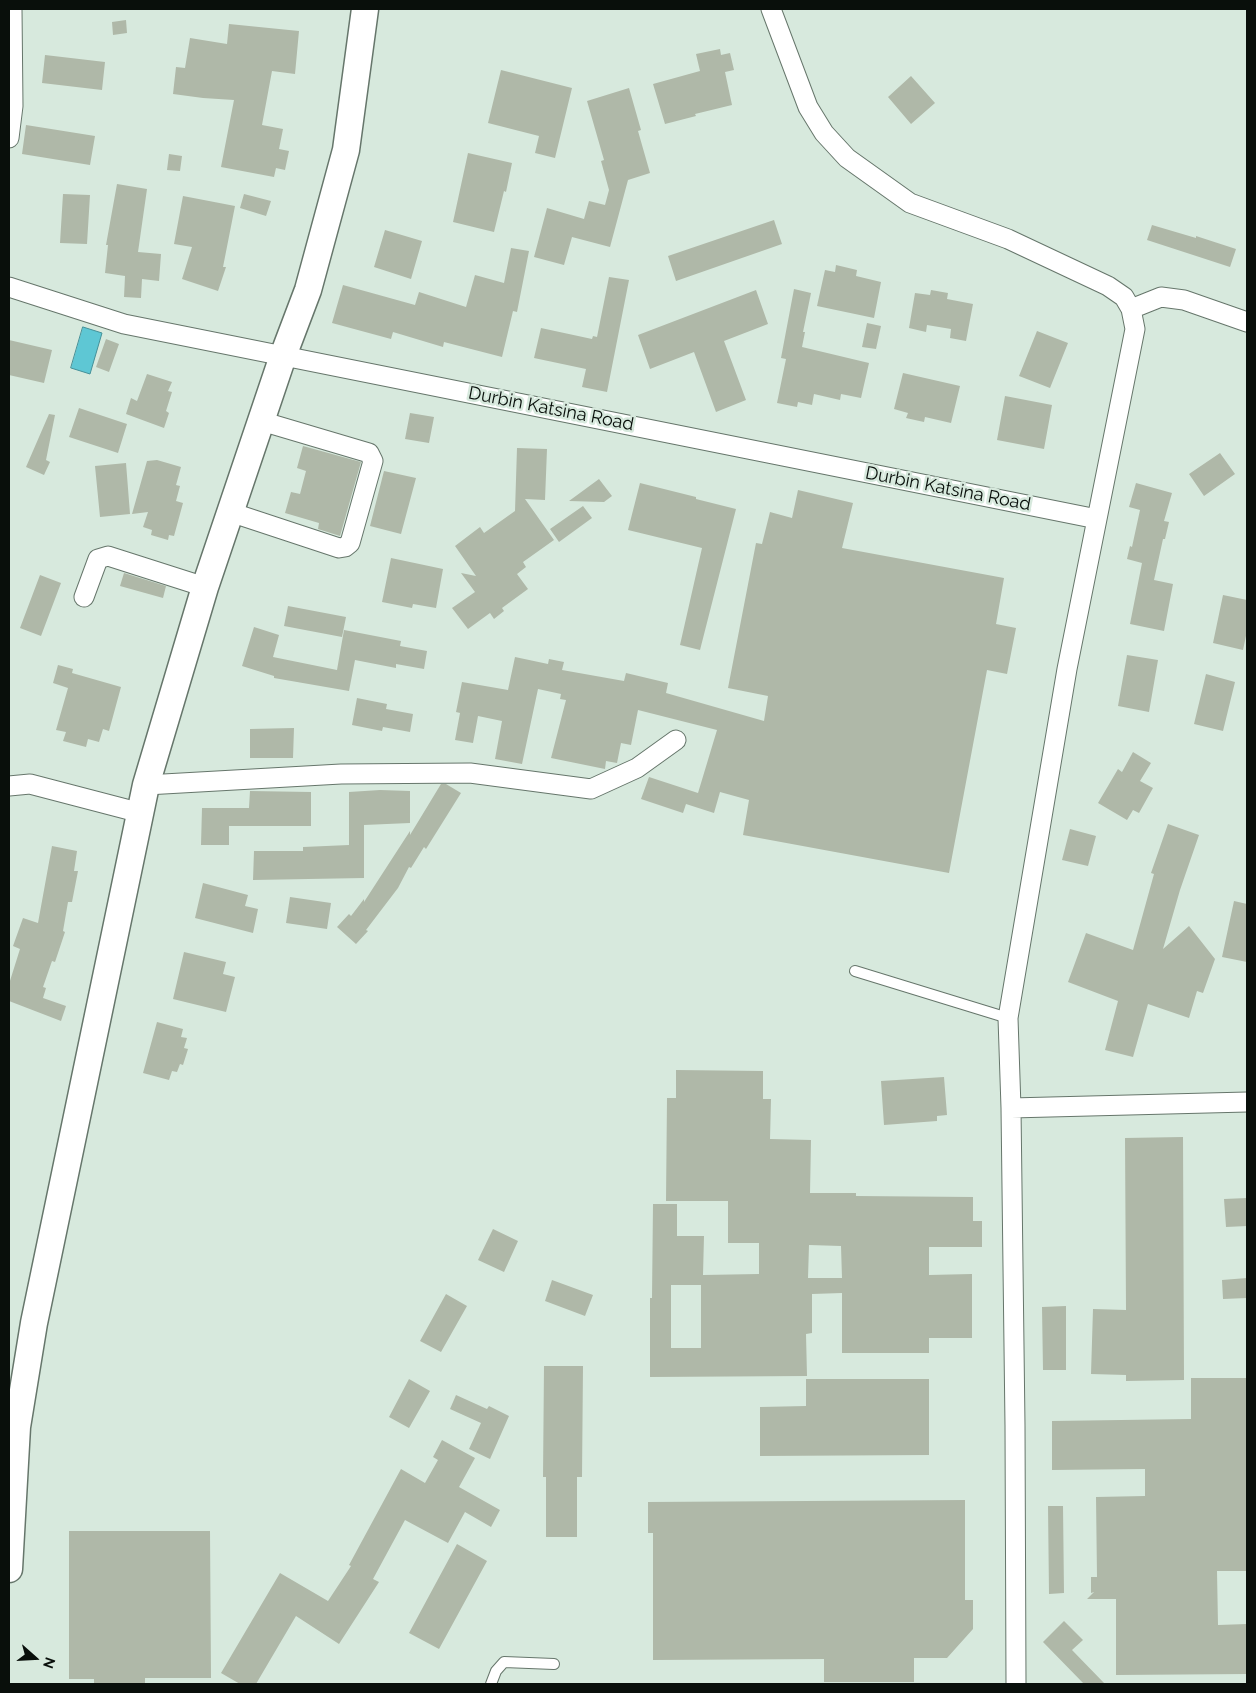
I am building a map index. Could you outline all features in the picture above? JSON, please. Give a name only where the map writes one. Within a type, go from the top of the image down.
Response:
[{"type":"street","points":[[9,138],[13,106],[12,9]]},
{"type":"street","points":[[9,1569],[17,1427],[34,1323],[146,786],[205,587],[283,356],[308,290],[346,150],[365,9]]},
{"type":"street","points":[[771,9],[808,108],[824,133],[847,158],[910,203],[1008,240],[1108,286],[1124,297],[1131,309],[1135,329],[1067,669],[1008,1018],[1015,1425],[1016,1684]]},
{"type":"street","name":"Durbin Katsina Road","points":[[9,287],[124,324],[1097,519]]},
{"type":"street","points":[[1131,309],[1161,297],[1184,300],[1247,322]]},
{"type":"street","points":[[230,512],[338,548],[345,547],[350,542],[373,461],[369,453],[261,421]]},
{"type":"street","points":[[84,598],[98,559],[108,556],[205,587]]},
{"type":"street","points":[[146,786],[340,774],[470,773],[591,789],[637,768],[676,740]]},
{"type":"street","points":[[9,786],[30,784],[141,813]]},
{"type":"street","points":[[1011,1108],[1247,1102]]},
{"type":"lane","points":[[855,971],[1008,1018]]},
{"type":"lane","points":[[491,1684],[496,1671],[504,1662],[554,1664]]},
{"type":"water","points":[[83,327],[102,333],[90,374],[71,368]]},
{"type":"building","points":[[126,20],[127,33],[113,35],[112,22]]},
{"type":"building","points":[[229,24],[299,31],[295,74],[272,71],[262,125],[283,129],[279,149],[289,151],[285,170],[276,168],[274,177],[221,167],[234,100],[173,94],[176,67],[185,68],[190,38],[227,44]]},
{"type":"building","points":[[720,49],[721,55],[730,53],[734,70],[725,72],[732,105],[665,124],[653,84],[700,71],[696,54]]},
{"type":"building","points":[[45,55],[105,62],[102,90],[42,83]]},
{"type":"building","points":[[501,70],[572,88],[555,158],[535,153],[539,136],[488,123]]},
{"type":"building","points":[[911,76],[935,103],[911,124],[888,97]]},
{"type":"building","points":[[629,88],[641,130],[638,131],[650,173],[628,180],[610,247],[572,237],[564,265],[534,257],[547,208],[584,219],[589,201],[605,205],[609,190],[601,161],[604,160],[587,101]]},
{"type":"building","points":[[26,125],[95,136],[90,165],[22,154]]},
{"type":"building","points":[[468,153],[512,163],[506,192],[504,191],[494,232],[453,222]]},
{"type":"building","points":[[169,154],[182,156],[180,171],[167,170]]},
{"type":"building","points":[[117,184],[147,189],[138,252],[161,254],[159,281],[142,279],[141,298],[124,297],[125,276],[105,273],[108,245],[106,245]]},
{"type":"building","points":[[63,194],[90,195],[87,244],[60,243]]},
{"type":"building","points":[[244,194],[271,201],[266,216],[240,208]]},
{"type":"building","points":[[183,196],[235,206],[223,267],[226,267],[218,291],[182,279],[192,247],[174,244]]},
{"type":"building","points":[[774,220],[782,244],[676,281],[668,256]]},
{"type":"building","points":[[1152,225],[1196,238],[1196,236],[1236,249],[1230,267],[1147,240]]},
{"type":"building","points":[[385,230],[422,241],[411,279],[374,267]]},
{"type":"building","points":[[511,248],[529,251],[517,312],[513,311],[502,357],[444,342],[443,347],[393,332],[391,339],[332,323],[343,285],[415,305],[419,292],[466,307],[475,275],[504,283]]},
{"type":"building","points":[[836,265],[857,270],[856,276],[881,282],[874,318],[817,306],[825,270],[835,272]]},
{"type":"building","points":[[609,277],[629,280],[607,392],[582,387],[586,369],[534,358],[541,328],[592,339],[593,336],[597,337]]},
{"type":"building","points":[[794,289],[811,293],[802,347],[869,363],[861,398],[841,394],[840,400],[814,394],[812,405],[798,402],[797,407],[777,403],[786,359],[781,358]]},
{"type":"building","points":[[756,290],[768,324],[724,341],[746,400],[716,412],[694,352],[650,369],[638,335]]},
{"type":"building","points":[[931,290],[948,293],[947,299],[973,304],[966,341],[950,338],[951,329],[927,325],[926,332],[909,328],[915,293],[930,295]]},
{"type":"building","points":[[867,323],[881,326],[876,349],[862,347]]},
{"type":"building","points":[[1037,331],[1068,343],[1050,388],[1019,376]]},
{"type":"building","points":[[106,339],[119,344],[109,372],[96,367]]},
{"type":"building","points":[[9,340],[52,350],[44,383],[9,375]]},
{"type":"building","points":[[903,373],[960,386],[951,423],[925,417],[924,422],[906,418],[908,413],[894,409]]},
{"type":"building","points":[[147,374],[172,382],[168,391],[172,392],[166,411],[169,413],[164,428],[126,414],[131,398],[137,401]]},
{"type":"building","points":[[1005,396],[1052,405],[1044,449],[997,440]]},
{"type":"building","points":[[79,408],[127,424],[118,453],[69,437]]},
{"type":"building","points":[[410,413],[434,417],[429,443],[405,439]]},
{"type":"building","points":[[49,414],[55,415],[46,460],[50,462],[44,475],[26,467]]},
{"type":"building","points":[[303,446],[361,462],[340,536],[318,529],[319,523],[285,513],[291,492],[300,494],[306,471],[297,468]]},
{"type":"building","points":[[517,448],[547,449],[545,500],[525,499],[554,540],[523,562],[526,567],[517,574],[528,589],[502,608],[504,611],[494,619],[490,613],[468,629],[452,608],[475,592],[461,573],[476,576],[455,546],[480,527],[484,533],[515,511]]},
{"type":"building","points":[[1220,453],[1235,474],[1204,496],[1189,474]]},
{"type":"building","points":[[157,460],[181,467],[176,485],[180,486],[176,501],[183,503],[174,536],[169,535],[168,540],[151,535],[152,530],[143,527],[148,512],[132,514],[147,461]]},
{"type":"building","points":[[126,463],[130,514],[100,517],[95,466]]},
{"type":"building","points":[[384,471],[416,478],[401,534],[370,526]]},
{"type":"building","points":[[599,479],[612,496],[604,502],[569,501]]},
{"type":"building","points":[[640,483],[736,509],[700,650],[680,645],[702,548],[628,530]]},
{"type":"building","points":[[1136,483],[1172,493],[1164,521],[1169,522],[1165,539],[1163,539],[1154,580],[1173,584],[1164,631],[1130,624],[1142,563],[1127,559],[1130,546],[1132,547],[1140,510],[1129,507]]},
{"type":"building","points":[[798,490],[853,503],[842,548],[1004,578],[996,624],[1016,628],[1007,674],[987,670],[949,873],[743,835],[749,800],[720,792],[714,813],[686,804],[683,813],[641,799],[649,777],[698,793],[717,730],[638,710],[631,745],[621,743],[617,763],[606,761],[605,769],[551,758],[566,700],[560,699],[561,694],[538,689],[522,764],[495,759],[502,721],[478,716],[473,743],[455,740],[460,713],[456,712],[462,682],[508,690],[515,657],[548,664],[549,659],[564,662],[562,670],[624,681],[626,673],[668,683],[666,693],[764,721],[768,696],[728,688],[756,543],[762,544],[770,512],[792,518]]},
{"type":"building","points":[[583,506],[592,518],[559,542],[550,529]]},
{"type":"building","points":[[391,558],[443,569],[436,608],[413,604],[412,608],[382,602]]},
{"type":"building","points":[[124,573],[166,586],[163,598],[120,586]]},
{"type":"building","points":[[40,575],[61,583],[41,636],[20,628]]},
{"type":"building","points":[[1223,595],[1247,600],[1247,631],[1243,650],[1213,643]]},
{"type":"building","points":[[288,606],[346,617],[342,637],[284,626]]},
{"type":"building","points":[[254,627],[279,635],[273,657],[337,670],[344,630],[401,641],[400,646],[427,651],[424,669],[396,664],[396,668],[355,660],[349,691],[274,678],[274,676],[242,666]]},
{"type":"building","points":[[1127,655],[1158,660],[1149,712],[1118,706]]},
{"type":"building","points":[[58,665],[73,669],[72,673],[121,687],[109,731],[103,729],[99,742],[88,739],[86,747],[63,741],[66,732],[56,730],[68,688],[53,683]]},
{"type":"building","points":[[1206,674],[1235,682],[1223,731],[1194,724]]},
{"type":"building","points":[[357,698],[387,704],[386,709],[413,714],[410,732],[383,727],[382,731],[352,725]]},
{"type":"building","points":[[294,728],[293,758],[250,758],[250,729]]},
{"type":"building","points":[[1133,752],[1151,763],[1140,781],[1153,788],[1139,813],[1133,810],[1127,820],[1098,803],[1118,769],[1122,772]]},
{"type":"building","points":[[441,784],[446,784],[461,793],[426,849],[424,847],[411,868],[409,867],[398,888],[366,930],[368,931],[356,944],[337,927],[349,914],[351,916],[364,899],[364,902],[410,831],[410,835]]},
{"type":"building","points":[[250,791],[311,792],[311,826],[229,826],[229,845],[201,845],[202,808],[249,808]]},
{"type":"building","points":[[410,791],[410,823],[364,825],[364,878],[253,880],[254,851],[303,851],[303,847],[349,845],[349,792]]},
{"type":"building","points":[[1168,824],[1199,835],[1180,890],[1163,949],[1189,926],[1215,959],[1203,993],[1197,991],[1189,1018],[1148,1004],[1133,1057],[1105,1050],[1118,1001],[1068,982],[1086,933],[1133,950],[1154,874],[1151,873]]},
{"type":"building","points":[[1070,829],[1096,836],[1088,866],[1062,860]]},
{"type":"building","points":[[52,846],[77,851],[74,871],[78,871],[72,902],[68,902],[63,931],[65,932],[55,962],[52,961],[43,987],[46,988],[43,998],[66,1006],[61,1021],[9,1001],[9,984],[20,949],[13,946],[23,918],[38,923]]},
{"type":"building","points":[[203,883],[248,895],[245,906],[258,909],[253,933],[195,918]]},
{"type":"building","points":[[290,897],[331,903],[327,929],[286,923]]},
{"type":"building","points":[[1234,901],[1247,904],[1247,962],[1222,957]]},
{"type":"building","points":[[184,952],[226,962],[223,974],[235,977],[226,1012],[173,999]]},
{"type":"building","points":[[157,1022],[183,1029],[181,1037],[187,1038],[184,1048],[188,1049],[183,1065],[180,1064],[177,1072],[172,1071],[169,1080],[143,1073]]},
{"type":"building","points":[[676,1070],[763,1071],[763,1099],[771,1099],[770,1139],[811,1140],[810,1193],[856,1193],[856,1196],[973,1197],[973,1221],[982,1221],[982,1247],[929,1247],[929,1275],[972,1274],[972,1338],[929,1338],[929,1353],[842,1353],[842,1293],[812,1294],[812,1333],[806,1334],[807,1376],[650,1377],[653,1204],[677,1204],[677,1236],[704,1236],[703,1275],[759,1274],[759,1243],[728,1243],[728,1201],[666,1201],[667,1098],[676,1098]],"holes":[[[809,1245],[841,1246],[842,1278],[808,1278]],[[671,1285],[701,1285],[701,1348],[671,1348]]]},
{"type":"building","points":[[944,1077],[947,1115],[937,1116],[937,1121],[884,1125],[881,1081]]},
{"type":"building","points":[[1183,1137],[1184,1380],[1126,1381],[1126,1375],[1091,1374],[1093,1309],[1126,1310],[1125,1138]]},
{"type":"building","points":[[1247,1198],[1247,1226],[1226,1227],[1224,1199]]},
{"type":"building","points":[[493,1229],[518,1241],[504,1272],[478,1260]]},
{"type":"building","points":[[1247,1278],[1247,1298],[1223,1299],[1222,1280]]},
{"type":"building","points":[[552,1280],[593,1295],[585,1316],[545,1301]]},
{"type":"building","points":[[446,1294],[467,1306],[441,1352],[420,1341]]},
{"type":"building","points":[[1066,1306],[1066,1370],[1043,1370],[1042,1307]]},
{"type":"building","points":[[544,1366],[583,1366],[582,1477],[577,1477],[577,1537],[546,1537],[546,1477],[543,1477]]},
{"type":"building","points":[[1191,1378],[1247,1378],[1247,1571],[1217,1571],[1218,1625],[1247,1624],[1247,1674],[1116,1675],[1116,1599],[1087,1599],[1094,1592],[1091,1593],[1091,1577],[1097,1577],[1096,1497],[1145,1496],[1145,1469],[1052,1470],[1052,1421],[1191,1419]]},
{"type":"building","points":[[409,1379],[430,1391],[409,1428],[389,1417]]},
{"type":"building","points":[[806,1379],[929,1379],[929,1455],[760,1456],[760,1407],[806,1406]]},
{"type":"building","points":[[456,1395],[487,1409],[489,1406],[509,1416],[490,1459],[469,1449],[481,1423],[450,1409]]},
{"type":"building","points":[[442,1440],[475,1458],[459,1487],[500,1510],[491,1527],[465,1512],[448,1543],[405,1520],[373,1579],[379,1582],[339,1644],[296,1616],[256,1684],[240,1684],[221,1673],[280,1573],[328,1601],[351,1566],[349,1565],[401,1469],[425,1483],[438,1460],[433,1457]]},
{"type":"building","points":[[965,1500],[965,1600],[973,1600],[973,1629],[947,1658],[914,1658],[914,1682],[824,1682],[824,1659],[653,1660],[653,1533],[648,1533],[648,1502]]},
{"type":"building","points":[[1048,1506],[1063,1506],[1064,1593],[1049,1594]]},
{"type":"building","points":[[69,1531],[210,1531],[211,1678],[145,1678],[145,1684],[94,1684],[94,1679],[69,1679]]},
{"type":"building","points":[[457,1544],[487,1561],[439,1649],[409,1633]]},
{"type":"building","points":[[1064,1621],[1083,1640],[1072,1650],[1105,1684],[1084,1684],[1043,1642]]}]
